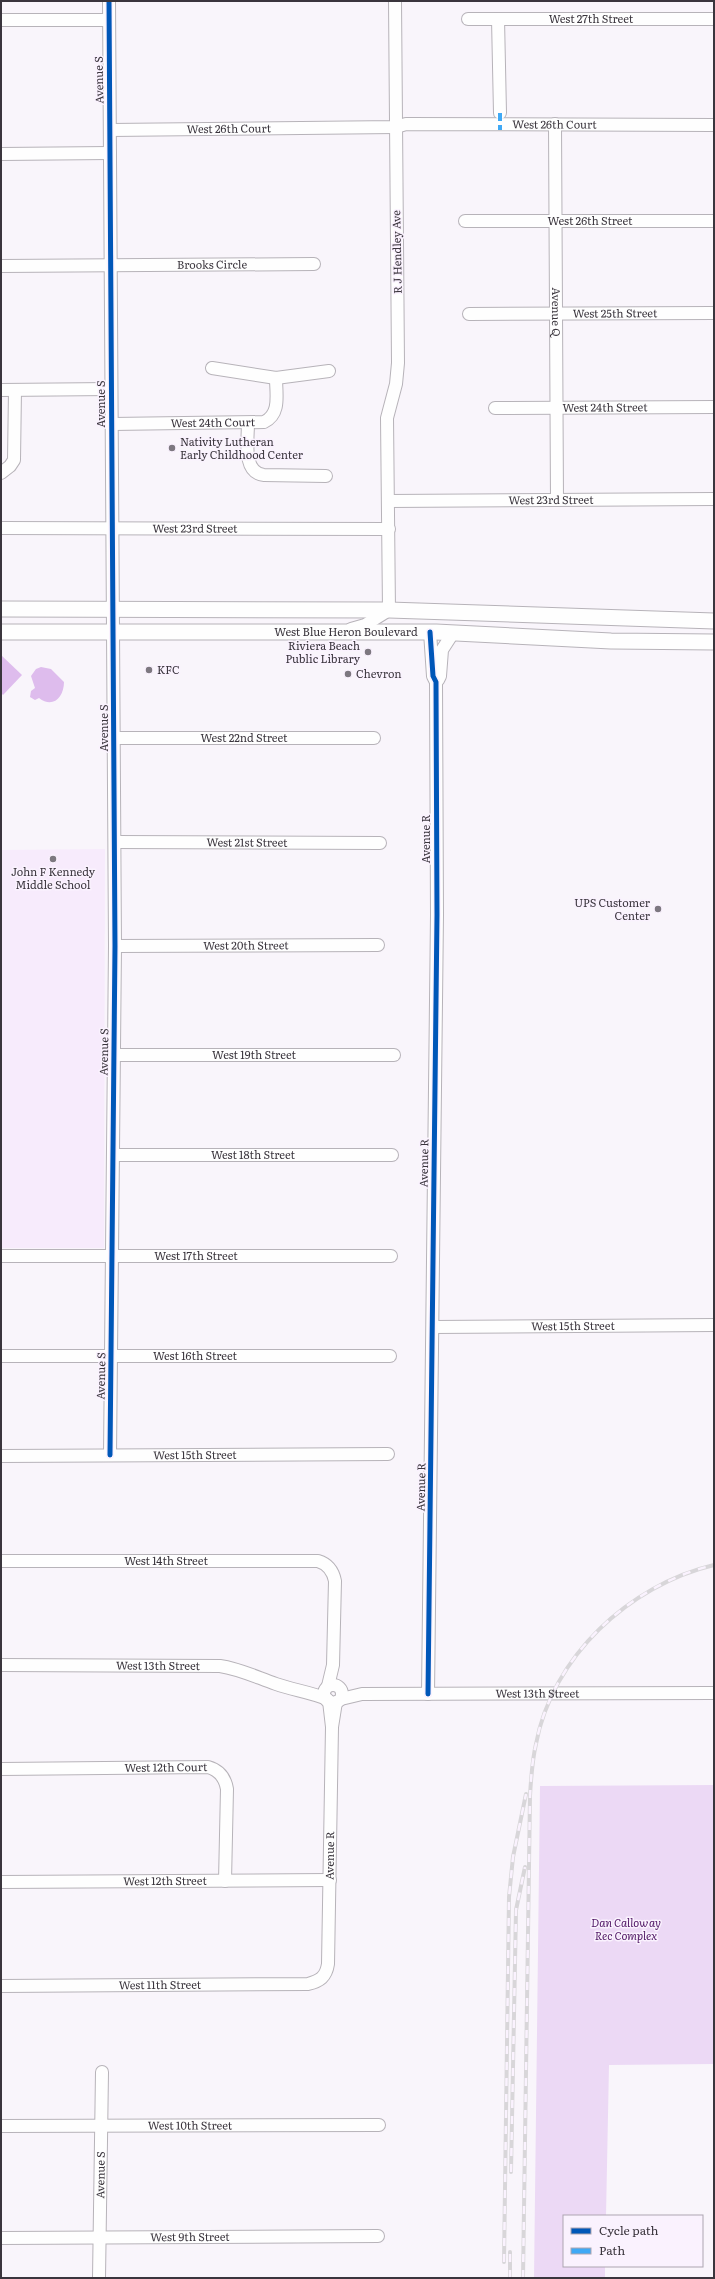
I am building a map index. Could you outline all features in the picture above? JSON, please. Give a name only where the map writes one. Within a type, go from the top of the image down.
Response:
[{"type":"main road","name":"West Blue Heron Boulevard","points":[[1,609],[389,610],[714,621]]},
{"type":"main road","name":"West Blue Heron Boulevard","points":[[1,632],[430,632],[611,642],[712,641]]},
{"type":"street","name":"Avenue S","points":[[108,1],[115,842],[110,1455]]},
{"type":"street","name":"R J Hendley Ave","points":[[388,501],[387,418],[396,384],[398,363],[394,1]]},
{"type":"street","name":"West 27th Street","points":[[468,19],[714,19]]},
{"type":"street","points":[[1,20],[109,20]]},
{"type":"street","points":[[498,20],[500,113]]},
{"type":"street","name":"West 26th Court","points":[[110,130],[396,128],[403,130],[714,125]]},
{"type":"street","name":"West 26th Court","points":[[555,127],[714,130]]},
{"type":"street","name":"Avenue Q","points":[[555,127],[558,500]]},
{"type":"street","points":[[1,154],[110,153]]},
{"type":"street","name":"West 26th Street","points":[[465,221],[714,221]]},
{"type":"street","name":"Brooks Circle","points":[[110,266],[314,264]]},
{"type":"street","points":[[1,266],[110,266]]},
{"type":"street","name":"West 25th Street","points":[[469,314],[714,313]]},
{"type":"street","points":[[212,368],[276,378],[329,371]]},
{"type":"street","name":"West 24th Court","points":[[112,424],[248,424],[264,422],[272,416],[276,409],[276,378]]},
{"type":"street","points":[[1,390],[111,389]]},
{"type":"street","points":[[1,473],[10,466],[14,460],[15,390]]},
{"type":"street","name":"West 24th Street","points":[[495,408],[714,407]]},
{"type":"street","points":[[248,424],[248,461],[256,473],[268,475],[326,476]]},
{"type":"street","name":"West 23rd Street","points":[[388,501],[714,499]]},
{"type":"street","points":[[343,631],[365,625],[389,610],[388,501]]},
{"type":"street","name":"West 23rd Street","points":[[1,528],[389,529]]},
{"type":"street","name":"Avenue R","points":[[428,1694],[437,915],[436,682],[433,676],[430,632]]},
{"type":"street","name":"Avenue R","points":[[436,682],[440,676],[442,650],[453,633]]},
{"type":"street","name":"West 22nd Street","points":[[114,738],[374,738]]},
{"type":"street","name":"West 21st Street","points":[[115,842],[380,843]]},
{"type":"street","name":"West 20th Street","points":[[115,946],[378,945]]},
{"type":"street","name":"West 19th Street","points":[[114,1055],[394,1055]]},
{"type":"street","name":"West 18th Street","points":[[113,1155],[392,1155]]},
{"type":"street","name":"West 17th Street","points":[[1,1256],[391,1256]]},
{"type":"street","name":"West 15th Street","points":[[432,1327],[714,1325]]},
{"type":"street","name":"West 16th Street","points":[[1,1356],[390,1356]]},
{"type":"street","name":"West 15th Street","points":[[1,1456],[388,1454]]},
{"type":"street","name":"West 14th Street","points":[[1,1561],[318,1560],[329,1567]]},
{"type":"street","name":"Avenue R","points":[[319,1981],[327,1970],[328,1964],[335,1581],[329,1567]]},
{"type":"street","name":"West 13th Street","points":[[1,1665],[220,1666],[236,1668],[276,1684],[311,1693],[333,1694],[714,1693]]},
{"type":"street","name":"West 12th Court","points":[[1,1769],[215,1769],[223,1777],[227,1788],[225,1881]]},
{"type":"street","name":"West 12th Street","points":[[1,1882],[330,1880]]},
{"type":"street","name":"West 11th Street","points":[[1,1986],[308,1984],[319,1981]]},
{"type":"street","name":"Avenue S","points":[[99,2278],[102,2072]]},
{"type":"street","name":"West 10th Street","points":[[1,2126],[379,2125]]},
{"type":"street","name":"West 9th Street","points":[[1,2238],[378,2236]]},
{"type":"shaded area","points":[[1,655],[22,675],[3,695],[1,693]]},
{"type":"shaded area","points":[[41,667],[51,669],[64,682],[64,687],[60,697],[53,702],[44,701],[39,698],[35,700],[30,697],[31,691],[35,688],[31,676],[36,669]]},
{"type":"shaded area","points":[[105,849],[104,1248],[1,1248],[1,850]]},
{"type":"green space","name":"Dan Calloway Rec Complex","points":[[714,1785],[714,2064],[609,2065],[606,2215],[563,2215],[563,2267],[605,2267],[605,2278],[534,2278],[540,1786]]},
{"type":"railway","points":[[523,2278],[530,1796],[536,1744],[545,1712],[559,1682],[577,1654],[599,1629],[625,1607],[653,1589],[683,1575],[714,1565]]},
{"type":"railway","points":[[504,2262],[509,1897],[513,1857],[526,1794]]},
{"type":"railway","points":[[511,2172],[516,1910],[525,1867]]},
{"type":"railway","points":[[510,2252],[510,2278]]},
{"type":"marked path","points":[[500,113],[500,130]]},
{"type":"cycle path","points":[[109,1],[115,946],[110,1455]]},
{"type":"cycle path","points":[[428,1694],[437,915],[436,682],[433,676],[430,632]]},
{"type":"place","name":"Nativity Lutheran Early Childhood Center","points":[[172,448]]},
{"type":"place","name":"Riviera Beach Public Library","points":[[368,652]]},
{"type":"place","name":"KFC","points":[[149,670]]},
{"type":"place","name":"Chevron","points":[[348,674]]},
{"type":"place","name":"John F Kennedy Middle School","points":[[53,859]]},
{"type":"place","name":"UPS Customer Center","points":[[658,909]]}]
